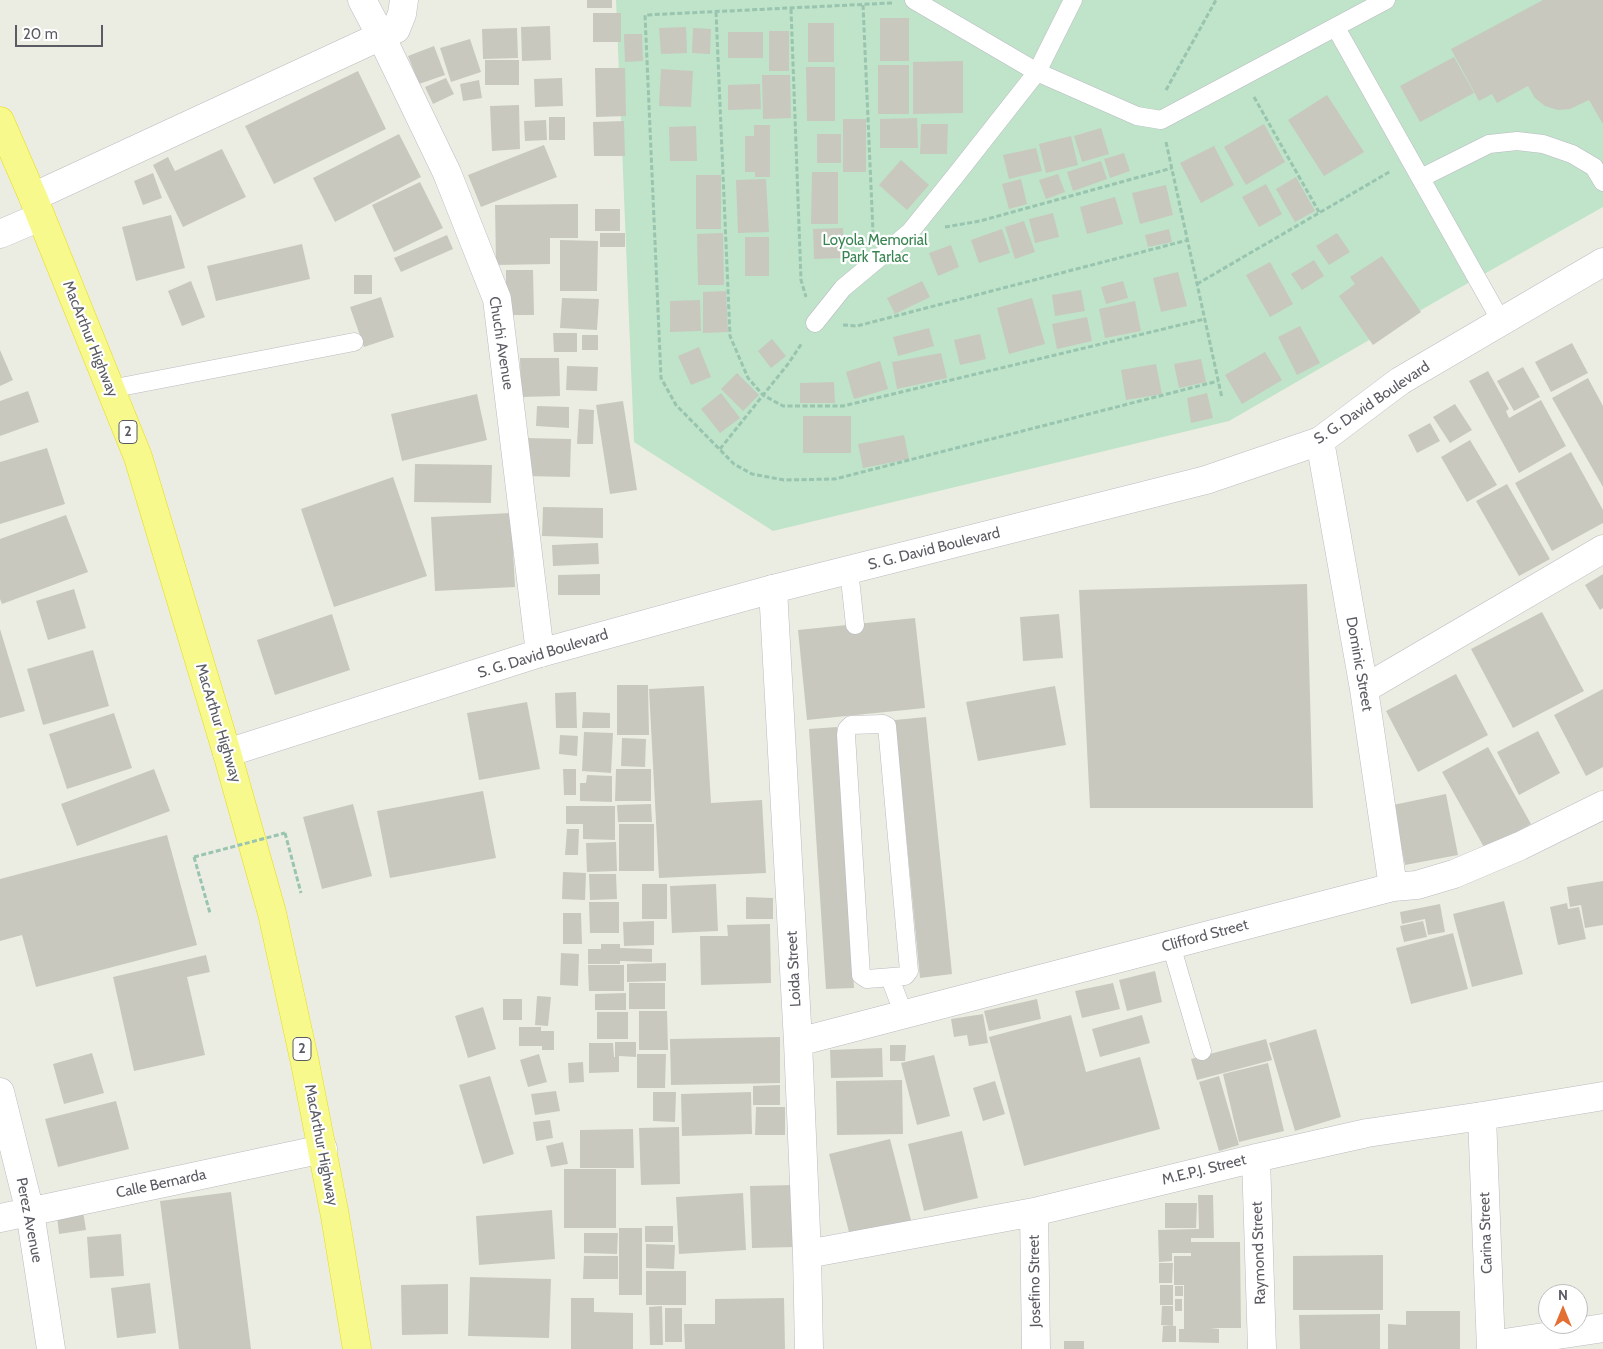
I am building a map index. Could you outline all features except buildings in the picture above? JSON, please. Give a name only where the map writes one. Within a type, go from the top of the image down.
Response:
[{"type":"highway","name":"MacArthur Highway","points":[[0,120],[138,457],[227,754],[272,913],[323,1149],[350,1297],[357,1349]]},
{"type":"street","name":"Chuchi Avenue","points":[[362,0],[447,174],[497,300],[540,653]]},
{"type":"street","points":[[0,234],[36,207],[396,29],[402,14],[404,0]]},
{"type":"street","name":"S. G. David Boulevard","points":[[227,754],[540,653],[773,589],[1206,480],[1320,441],[1400,381],[1603,262]]},
{"type":"street","name":"Dominic Street","points":[[1320,441],[1364,689],[1393,887]]},
{"type":"street","points":[[1364,689],[1603,550]]},
{"type":"street","name":"Loida Street","points":[[773,589],[798,1042],[809,1349]]},
{"type":"street","name":"Clifford Street","points":[[798,1042],[1393,887],[1417,885],[1454,874],[1520,846],[1603,805]]},
{"type":"street","name":"Perez Avenue","points":[[0,1092],[30,1212],[51,1349]]},
{"type":"street","name":"M.E.P.J. Street","points":[[807,1254],[1034,1212],[1367,1132],[1482,1116],[1603,1096]]},
{"type":"street","name":"Carina Street","points":[[1482,1116],[1491,1347]]},
{"type":"street","name":"Calle Bernarda","points":[[0,1218],[323,1149]]},
{"type":"street","name":"Raymond Street","points":[[1256,1158],[1262,1349]]},
{"type":"street","name":"Josefino Street","points":[[1034,1212],[1036,1349]]},
{"type":"street","points":[[1491,1347],[1603,1328]]},
{"type":"lane","points":[[914,0],[1037,72],[1137,116],[1161,120],[1386,0]]},
{"type":"lane","points":[[815,323],[843,288],[910,232],[1037,72],[1073,0]]},
{"type":"lane","points":[[1336,28],[1501,321]]},
{"type":"lane","points":[[1421,178],[1489,144],[1516,141],[1543,144],[1572,154],[1594,167],[1603,182]]},
{"type":"lane","points":[[110,389],[354,342]]},
{"type":"lane","points":[[849,570],[855,624]]},
{"type":"lane","points":[[866,719],[887,726],[888,736],[909,972],[904,976],[890,978],[867,979],[861,975],[846,735],[847,729],[851,725],[866,719]]},
{"type":"lane","points":[[1171,945],[1202,1051]]},
{"type":"lane","points":[[890,978],[904,1015]]},
{"type":"path","points":[[1216,0],[1163,96],[1161,120],[1222,398]]},
{"type":"path","points":[[644,15],[889,4],[895,2]]},
{"type":"path","points":[[862,5],[874,262]]},
{"type":"path","points":[[791,8],[801,280],[815,323]]},
{"type":"path","points":[[1243,77],[1319,212]]},
{"type":"path","points":[[1197,284],[1410,159]]},
{"type":"path","points":[[910,232],[980,221],[1172,168]]},
{"type":"path","points":[[815,323],[857,326],[1188,240]]},
{"type":"path","points":[[720,449],[788,364],[815,323]]},
{"type":"path","points":[[210,913],[194,857],[285,833],[301,893]]},
{"type":"green space","name":"Loyola Memorial Park Tarlac","points":[[616,0],[1603,0],[1603,207],[1229,421],[773,531],[634,442]]}]
